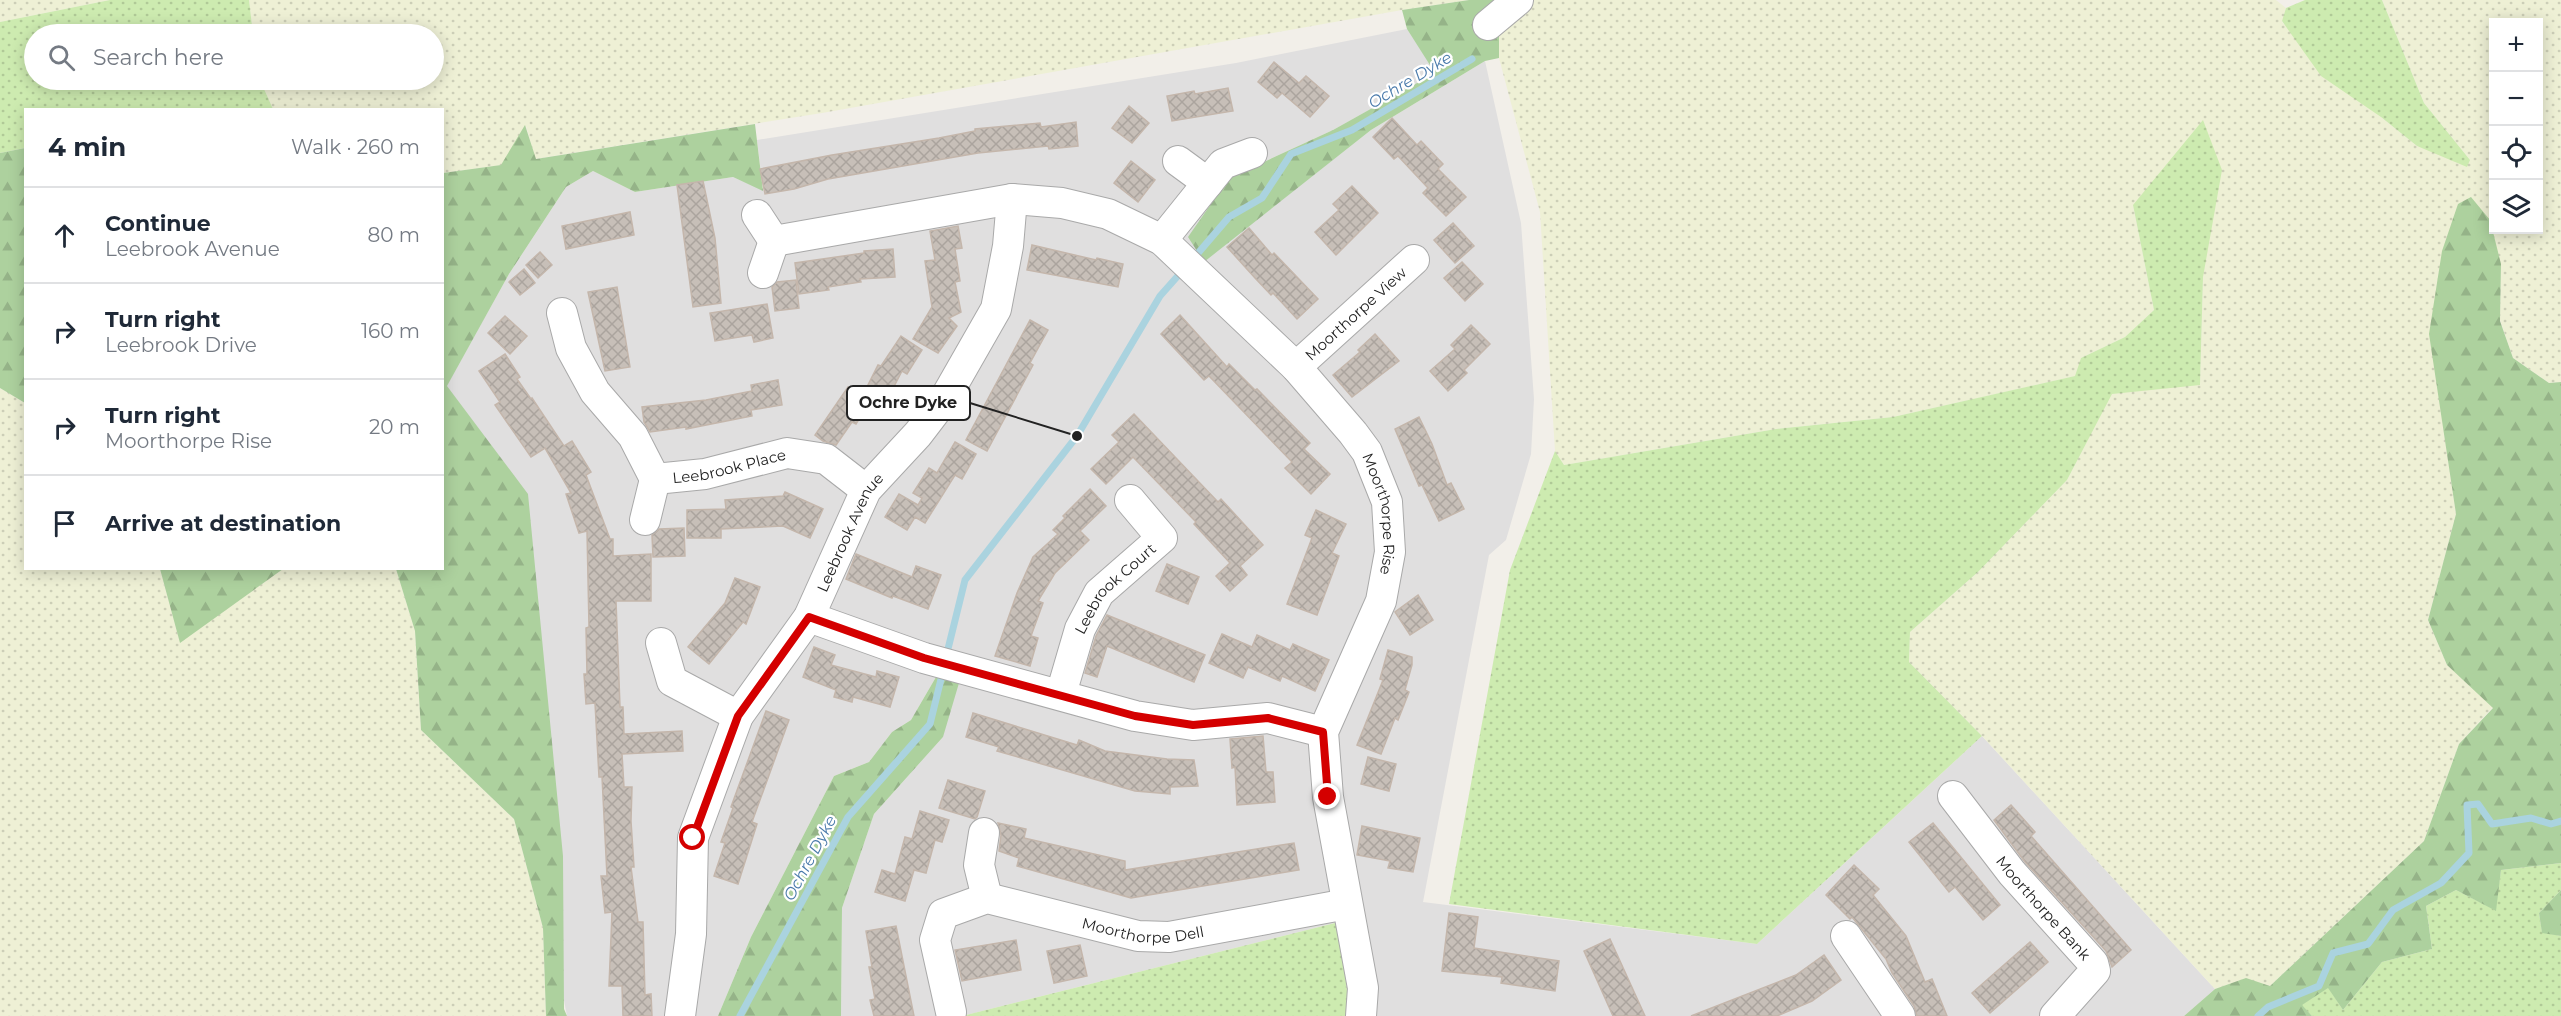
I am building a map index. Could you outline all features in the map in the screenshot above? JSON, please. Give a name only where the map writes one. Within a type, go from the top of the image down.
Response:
[{"type":"street","points":[[1488,25],[1518,0]]},
{"type":"street","points":[[1166,244],[1223,164],[1252,153]]},
{"type":"street","points":[[1178,161],[1208,183]]},
{"type":"street","name":"Moorthorpe Rise","points":[[774,241],[1012,199],[1062,203],[1108,214],[1166,244],[1296,367],[1367,452],[1387,502],[1390,552],[1381,602],[1323,732],[1328,797],[1363,988],[1361,1016]]},
{"type":"street","name":"Leebrook Avenue","points":[[680,1016],[691,934],[693,838],[738,716],[809,617],[866,490],[918,434],[944,399],[996,309],[1008,246],[1012,199]]},
{"type":"street","points":[[757,215],[774,241],[764,273]]},
{"type":"street","name":"Moorthorpe View","points":[[1296,367],[1414,260]]},
{"type":"street","name":"Leebrook Place","points":[[562,313],[571,348],[595,392],[633,436],[655,480],[645,519]]},
{"type":"street","name":"Leebrook Place","points":[[655,480],[705,474],[787,453],[826,459],[866,490]]},
{"type":"street","name":"Leebrook Court","points":[[1060,694],[1080,629],[1099,593],[1162,538],[1130,500]]},
{"type":"street","points":[[809,617],[924,658],[1135,716],[1193,725],[1268,718],[1323,732]]},
{"type":"street","points":[[661,643],[672,681],[738,716]]},
{"type":"street","name":"Moorthorpe Bank","points":[[1953,796],[2012,873],[2093,963],[2095,971],[2055,1016]]},
{"type":"street","points":[[951,1012],[935,940],[943,914],[987,898],[979,865],[984,833]]},
{"type":"street","name":"Moorthorpe Dell","points":[[987,898],[1138,936],[1169,937],[1347,904]]},
{"type":"street","points":[[1846,936],[1900,1016]]},
{"type":"shaded area","points":[[1407,29],[1436,73],[1333,130],[1229,178],[1204,261],[1371,130],[1485,61],[1521,223],[1534,399],[1531,454],[1506,540],[1489,555],[1423,902],[1757,944],[1982,736],[2215,989],[2184,1016],[1346,1016],[1349,1008],[1339,922],[962,1016],[841,1016],[842,908],[874,814],[943,737],[936,677],[911,720],[892,732],[869,762],[834,776],[751,937],[718,1016],[567,1016],[446,387],[509,274],[566,187],[593,171],[635,192],[733,177],[763,190],[757,140],[1236,63]]},
{"type":"green space","points":[[0,0],[110,0],[0,22]]},
{"type":"green space","points":[[110,0],[249,0],[252,24],[24,24],[24,90],[264,90],[273,108],[24,108],[24,148],[0,153],[0,22]]},
{"type":"green space","points":[[249,0],[1469,0],[822,113],[535,159],[526,126],[502,165],[444,173],[444,108],[273,108],[264,90],[444,90],[444,24],[252,24]]},
{"type":"green space","points":[[1469,0],[1506,0],[1499,28],[1499,58],[1485,61],[1371,130],[1204,262],[1188,237],[1229,178],[1333,130],[1435,73],[1407,29],[1402,10]]},
{"type":"green space","points":[[1534,0],[2276,0],[2286,8],[2282,22],[2381,117],[2417,146],[2470,160],[2424,103],[2382,0],[2561,0],[2561,382],[2549,383],[2513,358],[2500,320],[2501,264],[2439,397],[2456,514],[2428,620],[2447,665],[2493,707],[2459,744],[2424,841],[2270,986],[2246,979],[2215,989],[1982,736],[1909,662],[1910,632],[1978,572],[2067,480],[2112,393],[2200,384],[2203,277],[2133,205],[2154,310],[2125,337],[2081,358],[2076,376],[1893,417],[1776,429],[1564,465],[1555,451],[1540,212],[1499,58],[1499,28]]},
{"type":"green space","points":[[2305,0],[2382,0],[2424,103],[2470,160],[2467,167],[2417,146],[2381,117],[2321,76],[2282,21],[2286,8]]},
{"type":"green space","points":[[2203,120],[2222,170],[2203,277],[2200,385],[2112,394],[2067,480],[1978,572],[1910,632],[1909,662],[1982,736],[1757,944],[1449,904],[1510,570],[1555,451],[1564,465],[1776,429],[1893,417],[2075,376],[2081,358],[2125,337],[2154,310],[2133,205]]},
{"type":"green space","points":[[755,124],[763,191],[733,177],[635,192],[593,171],[566,187],[509,274],[447,386],[528,494],[563,856],[564,1009],[567,1016],[546,1016],[543,928],[514,819],[421,730],[415,631],[396,570],[444,570],[444,173],[501,165],[525,125],[536,159]]},
{"type":"green space","points":[[24,148],[24,402],[0,388],[0,153]]},
{"type":"green space","points":[[2471,197],[2489,219],[2489,234],[2494,234],[2501,264],[2500,321],[2513,358],[2549,383],[2561,382],[2561,863],[2501,870],[2496,911],[2456,890],[2426,906],[2432,949],[2382,962],[2343,1010],[2328,988],[2302,1005],[2312,1016],[2184,1016],[2215,989],[2246,978],[2270,986],[2424,841],[2459,744],[2493,708],[2447,665],[2428,620],[2456,514],[2429,334],[2442,251],[2458,204]]},
{"type":"green space","points":[[0,388],[24,402],[24,570],[160,570],[180,642],[282,570],[396,570],[415,631],[421,730],[514,819],[543,928],[546,1016],[0,1016]]},
{"type":"green space","points":[[161,570],[282,570],[180,643]]},
{"type":"green space","points":[[936,677],[959,683],[943,737],[874,814],[842,908],[841,1016],[718,1016],[751,937],[834,776],[869,762],[892,732],[911,720]]},
{"type":"green space","points":[[2561,863],[2561,890],[2539,913],[2542,932],[2561,936],[2561,1016],[2312,1016],[2301,1005],[2328,987],[2343,1010],[2382,962],[2432,949],[2426,906],[2456,890],[2495,910],[2501,870]]},
{"type":"green space","points":[[2561,890],[2561,936],[2542,933],[2539,913]]},
{"type":"green space","points":[[1339,922],[1349,1008],[1346,1016],[962,1016]]},
{"type":"building","points":[[1274,62],[1299,83],[1306,76],[1329,96],[1310,117],[1282,93],[1277,98],[1258,82]]},
{"type":"building","points":[[1228,88],[1233,111],[1172,121],[1167,96]]},
{"type":"building","points":[[1129,106],[1149,123],[1132,143],[1112,128]]},
{"type":"building","points":[[1392,118],[1417,145],[1421,141],[1443,164],[1438,169],[1466,197],[1446,216],[1423,193],[1428,188],[1398,156],[1394,159],[1373,137]]},
{"type":"building","points":[[1076,122],[1078,146],[1049,149],[1048,146],[978,153],[828,179],[794,189],[765,194],[760,169],[939,138],[975,131],[975,129],[1040,123],[1041,127]]},
{"type":"building","points":[[1131,161],[1155,180],[1138,202],[1114,183]]},
{"type":"building","points":[[703,181],[715,238],[721,303],[693,307],[677,185]]},
{"type":"building","points":[[1352,186],[1378,213],[1336,255],[1315,232],[1339,210],[1333,204]]},
{"type":"building","points":[[630,212],[634,235],[566,249],[562,226]]},
{"type":"building","points":[[1453,223],[1474,246],[1455,263],[1434,240]]},
{"type":"building","points":[[958,226],[962,248],[955,249],[960,281],[955,282],[961,312],[949,318],[957,326],[938,353],[913,339],[932,307],[925,261],[935,260],[930,231]]},
{"type":"building","points":[[1249,228],[1272,255],[1274,253],[1318,299],[1297,319],[1273,293],[1271,295],[1227,247]]},
{"type":"building","points":[[1032,245],[1123,264],[1118,287],[1027,270]]},
{"type":"building","points":[[893,249],[895,277],[860,279],[861,282],[828,287],[829,290],[799,294],[795,263],[864,253],[864,251]]},
{"type":"building","points":[[540,252],[552,265],[538,278],[526,265]]},
{"type":"building","points":[[1462,262],[1483,284],[1465,301],[1444,278]]},
{"type":"building","points":[[524,269],[535,283],[520,295],[509,282]]},
{"type":"building","points":[[796,280],[799,308],[775,311],[772,287],[777,282]]},
{"type":"building","points":[[617,287],[630,367],[605,371],[588,292]]},
{"type":"building","points":[[767,304],[773,338],[754,342],[752,335],[715,341],[710,313]]},
{"type":"building","points":[[1180,315],[1227,367],[1229,364],[1255,390],[1257,389],[1310,443],[1304,449],[1330,474],[1311,494],[1285,468],[1292,462],[1209,376],[1204,380],[1161,334]]},
{"type":"building","points":[[505,316],[527,336],[510,354],[488,333]]},
{"type":"building","points":[[1030,320],[1048,330],[1030,363],[1033,365],[987,451],[966,440]]},
{"type":"building","points":[[1471,325],[1490,344],[1464,370],[1467,373],[1448,391],[1430,371],[1455,349],[1451,345]]},
{"type":"building","points":[[1375,334],[1399,361],[1352,397],[1333,375],[1360,352],[1358,350]]},
{"type":"building","points":[[901,336],[922,350],[907,374],[902,371],[887,400],[866,389],[878,365],[881,366]]},
{"type":"building","points":[[505,354],[520,377],[517,379],[564,446],[572,441],[591,472],[586,475],[610,539],[613,539],[613,556],[651,554],[651,601],[616,601],[620,707],[623,707],[624,734],[682,731],[683,751],[622,754],[624,787],[632,787],[631,821],[634,867],[631,867],[638,922],[643,922],[645,995],[651,994],[652,1016],[623,1016],[622,986],[609,986],[612,912],[605,913],[601,876],[607,876],[602,777],[599,777],[595,703],[586,704],[584,674],[587,674],[586,628],[589,627],[587,531],[579,533],[566,494],[571,493],[545,448],[531,457],[495,405],[500,402],[479,371]]},
{"type":"building","points":[[778,380],[782,405],[751,410],[752,416],[686,429],[686,427],[650,432],[644,422],[642,407],[706,400],[752,391],[751,385]]},
{"type":"building","points":[[848,387],[871,400],[856,424],[852,422],[836,445],[823,441],[815,435]]},
{"type":"building","points":[[1134,414],[1218,502],[1221,499],[1263,545],[1240,566],[1247,575],[1230,591],[1216,576],[1230,563],[1194,524],[1196,522],[1133,457],[1106,484],[1091,469],[1119,442],[1112,435]]},
{"type":"building","points":[[1419,417],[1447,485],[1451,483],[1464,509],[1439,521],[1422,485],[1419,486],[1395,429]]},
{"type":"building","points":[[955,442],[976,454],[962,479],[955,475],[925,523],[915,517],[907,530],[885,517],[899,494],[918,505],[922,498],[913,493],[929,468],[937,473]]},
{"type":"building","points":[[1090,489],[1106,506],[1080,531],[1089,540],[1055,573],[1038,601],[1043,603],[1031,636],[1038,638],[1030,666],[995,656],[1017,593],[1033,557],[1058,534],[1053,530],[1065,518],[1063,516]]},
{"type":"building","points":[[785,492],[823,509],[810,538],[783,526],[721,529],[721,538],[687,538],[687,510],[726,509],[725,500],[783,496]]},
{"type":"building","points":[[1316,510],[1346,524],[1332,553],[1339,556],[1317,615],[1287,604],[1312,538],[1305,535]]},
{"type":"building","points":[[684,528],[685,556],[653,557],[652,535],[659,529]]},
{"type":"building","points":[[856,554],[912,577],[916,566],[941,575],[928,609],[893,596],[892,598],[846,579]]},
{"type":"building","points":[[1167,564],[1199,577],[1188,604],[1156,591]]},
{"type":"building","points":[[735,578],[760,587],[746,624],[743,622],[709,664],[688,647],[725,603]]},
{"type":"building","points":[[1418,595],[1433,620],[1410,635],[1395,612]]},
{"type":"building","points":[[1107,615],[1205,655],[1194,682],[1107,646],[1097,677],[1085,673],[1096,636]]},
{"type":"building","points":[[1222,634],[1252,647],[1257,635],[1290,650],[1293,644],[1329,660],[1315,691],[1282,676],[1280,681],[1248,667],[1243,678],[1209,663]]},
{"type":"building","points":[[814,647],[835,655],[831,665],[876,677],[877,671],[899,677],[890,707],[853,697],[852,702],[834,697],[836,690],[803,677]]},
{"type":"building","points":[[1388,650],[1412,657],[1412,665],[1405,690],[1409,692],[1398,720],[1395,718],[1381,754],[1357,745],[1383,680],[1380,679]]},
{"type":"building","points":[[766,711],[789,720],[752,822],[757,824],[738,884],[714,876],[725,843],[721,842],[733,808],[731,807]]},
{"type":"building","points":[[973,713],[1077,745],[1079,740],[1105,751],[1194,760],[1198,786],[1170,787],[1170,794],[1135,791],[997,751],[999,747],[966,737]]},
{"type":"building","points":[[1263,736],[1266,772],[1273,772],[1275,802],[1237,805],[1235,767],[1232,768],[1230,739]]},
{"type":"building","points":[[1368,757],[1396,764],[1389,791],[1361,784]]},
{"type":"building","points":[[948,780],[985,791],[975,819],[939,808]]},
{"type":"building","points":[[2011,805],[2035,832],[2031,836],[2131,950],[2112,967],[2106,951],[2025,862],[1994,820]]},
{"type":"building","points":[[920,811],[949,820],[942,842],[935,840],[926,873],[914,870],[905,901],[875,892],[882,870],[895,874],[905,837],[912,839]]},
{"type":"building","points":[[998,823],[1026,829],[1024,838],[1125,861],[1125,870],[1294,843],[1299,870],[1131,898],[1017,866],[1019,858],[999,851],[1001,835]]},
{"type":"building","points":[[1933,823],[2000,905],[1983,920],[1955,887],[1949,892],[1909,842]]},
{"type":"building","points":[[1362,826],[1420,838],[1413,872],[1388,868],[1390,861],[1357,855]]},
{"type":"building","points":[[1854,865],[1879,889],[1873,895],[1906,936],[1925,982],[1932,979],[1947,1016],[1917,1016],[1914,1006],[1892,973],[1886,959],[1852,917],[1850,919],[1826,895]]},
{"type":"building","points":[[1449,913],[1478,917],[1474,948],[1559,961],[1555,991],[1501,983],[1502,977],[1442,971]]},
{"type":"building","points":[[896,926],[914,1016],[874,1016],[870,1000],[875,999],[869,967],[872,967],[866,931]]},
{"type":"building","points":[[1610,939],[1645,1016],[1613,1016],[1584,951]]},
{"type":"building","points":[[1016,940],[1021,970],[962,981],[955,950]]},
{"type":"building","points":[[2030,942],[2048,962],[1990,1013],[1972,993]]},
{"type":"building","points":[[1080,945],[1087,976],[1054,983],[1047,951]]},
{"type":"building","points":[[1824,955],[1841,980],[1812,1001],[1777,1016],[1691,1016],[1796,975]]},
{"type":"waterway","name":"Ochre Dyke","points":[[1193,259],[1229,217],[1262,198],[1291,154],[1352,130],[1472,59]]},
{"type":"waterway","name":"Ochre Dyke","points":[[946,657],[965,580],[1077,436],[1160,296],[1184,269]]},
{"type":"waterway","name":"Ochre Dyke","points":[[740,1016],[848,817],[930,724],[943,671]]},
{"type":"waterway","points":[[2258,1016],[2268,1007],[2319,986],[2333,953],[2368,944],[2393,910],[2441,883],[2469,853],[2467,805],[2478,804],[2492,824],[2531,818],[2551,824],[2561,821]]},
{"type":"place","name":"Ochre Dyke","points":[[1077,436]]},
{"type":"route","points":[[693,838],[738,716],[809,617],[924,658],[1135,716],[1193,725],[1268,718],[1323,732],[1328,797]]}]
